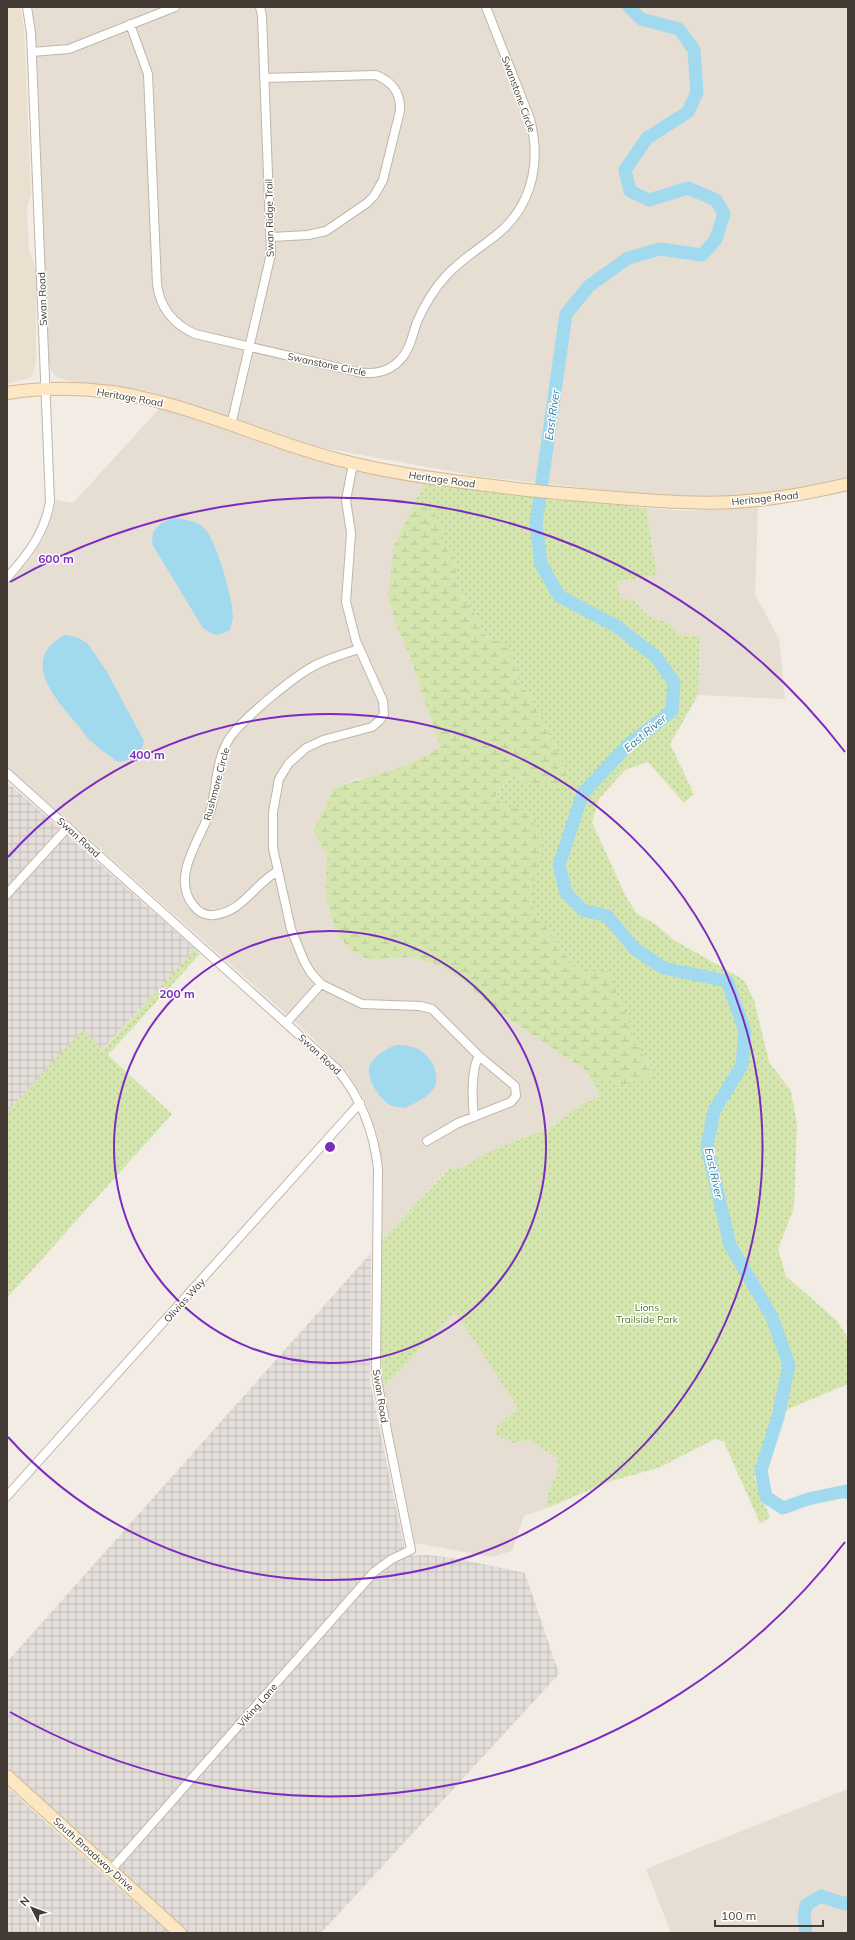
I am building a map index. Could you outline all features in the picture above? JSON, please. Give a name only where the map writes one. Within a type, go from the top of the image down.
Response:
[{"type":"main road","name":"Heritage Road","points":[[7,393],[46,389],[74,389],[127,394],[178,407],[298,448],[353,464],[405,474],[521,489],[671,502],[733,502],[784,497],[848,484]]},
{"type":"main road","name":"South Broadway Drive","points":[[7,1776],[180,1933]]},
{"type":"street","name":"Swan Road","points":[[7,578],[33,548],[45,524],[48,512],[50,488],[32,52],[27,7]]},
{"type":"street","points":[[32,52],[63,50],[175,7]]},
{"type":"street","name":"Swan Ridge Trail","points":[[231,425],[270,262],[271,237],[260,7]]},
{"type":"street","name":"Swanstone Circle","points":[[130,24],[148,74],[157,284],[161,302],[171,318],[186,330],[250,347],[363,373],[379,372],[392,367],[405,354],[425,307],[442,281],[462,262],[499,234],[519,210],[526,198],[533,172],[535,147],[534,134],[530,119],[486,7]]},
{"type":"street","points":[[264,78],[376,75],[384,78],[394,86],[401,104],[383,180],[374,196],[367,203],[326,231],[308,235],[271,237]]},
{"type":"street","points":[[353,464],[346,500],[351,533],[346,599],[359,649],[383,701],[383,716],[372,727],[323,740],[309,746],[293,758],[283,771],[275,794],[273,848],[293,938],[307,966],[322,984],[362,1004],[420,1006],[432,1009],[479,1056],[513,1085],[516,1093],[514,1099],[508,1104],[450,1127],[427,1141]]},
{"type":"street","name":"Rushmore Circle","points":[[278,871],[248,898],[230,909],[216,915],[206,915],[200,912],[192,904],[187,894],[185,877],[188,860],[206,824],[222,757],[231,737],[253,714],[309,669],[330,659],[359,649]]},
{"type":"street","name":"Swan Road","points":[[7,773],[337,1069],[360,1103],[373,1138],[378,1169],[376,1371],[411,1550]]},
{"type":"street","points":[[7,894],[68,827]]},
{"type":"street","points":[[286,1023],[322,984]]},
{"type":"street","points":[[474,1117],[473,1102],[475,1065],[479,1056]]},
{"type":"street","name":"Olivias Way","points":[[7,1496],[360,1103]]},
{"type":"street","name":"Viking Lane","points":[[111,1870],[374,1572],[392,1559],[411,1550]]},
{"type":"shaded area","points":[[7,7],[20,7],[24,28],[31,193],[27,208],[29,249],[36,270],[36,359],[34,372],[30,378],[7,384]]},
{"type":"shaded area","points":[[32,7],[848,7],[848,477],[795,489],[730,497],[697,497],[656,496],[476,476],[319,447],[148,391],[69,381],[58,378],[51,371],[49,362],[36,36]]},
{"type":"shaded area","points":[[160,408],[333,465],[424,484],[394,546],[396,625],[409,654],[440,747],[423,758],[384,774],[356,779],[332,789],[326,807],[313,830],[327,856],[325,892],[334,928],[347,947],[369,960],[411,957],[442,966],[465,982],[494,1009],[585,1070],[600,1096],[583,1104],[551,1127],[488,1152],[461,1168],[448,1169],[382,1240],[383,1183],[378,1137],[366,1102],[347,1072],[313,1038],[7,766],[7,586],[32,557],[44,537],[51,520],[56,500],[73,503]]},
{"type":"shaded area","points":[[758,507],[755,594],[779,639],[785,699],[698,695],[700,636],[679,635],[670,624],[647,615],[633,600],[620,598],[616,582],[657,575],[646,508],[687,511]]},
{"type":"shaded area","points":[[7,782],[195,949],[102,1050],[82,1031],[7,1112]]},
{"type":"shaded area","points":[[371,1253],[370,1382],[406,1556],[426,1555],[454,1558],[525,1573],[559,1674],[321,1933],[187,1933],[7,1767],[7,1662]]},
{"type":"shaded area","points":[[455,1312],[518,1408],[496,1427],[513,1443],[529,1440],[557,1458],[558,1471],[547,1494],[547,1508],[524,1516],[512,1551],[492,1557],[415,1543],[383,1388]]},
{"type":"shaded area","points":[[7,1787],[105,1876],[170,1933],[7,1933]]},
{"type":"shaded area","points":[[848,1789],[848,1933],[671,1933],[646,1869]]},
{"type":"green space","name":"Lions Trailside Park","points":[[424,484],[646,508],[657,575],[617,582],[620,598],[633,600],[647,615],[670,624],[679,635],[700,636],[698,695],[670,744],[694,794],[684,803],[648,762],[625,770],[599,799],[592,822],[625,895],[637,914],[654,923],[674,940],[744,980],[754,1000],[769,1062],[791,1091],[797,1124],[794,1208],[778,1249],[786,1276],[837,1321],[848,1338],[848,1384],[788,1409],[771,1423],[754,1477],[770,1518],[760,1523],[724,1442],[715,1439],[658,1468],[611,1481],[547,1508],[547,1494],[558,1471],[557,1458],[529,1440],[513,1443],[496,1435],[496,1427],[518,1408],[455,1312],[383,1388],[381,1351],[382,1240],[449,1169],[461,1168],[488,1152],[551,1127],[583,1104],[600,1096],[593,1083],[604,1078],[653,1070],[582,973],[572,965],[533,909],[533,879],[516,807],[506,807],[493,801],[512,773],[526,782],[568,773],[532,700],[518,680],[512,651],[485,635],[458,585],[453,557],[441,542],[433,512],[415,502]]},
{"type":"green space","points":[[415,502],[433,512],[444,528],[441,542],[453,556],[458,585],[467,604],[473,611],[485,635],[512,651],[518,680],[532,700],[568,773],[561,789],[526,782],[512,773],[493,800],[506,807],[516,807],[538,818],[533,825],[543,841],[539,871],[533,879],[533,909],[572,965],[582,973],[608,971],[645,1060],[653,1070],[650,1077],[619,1086],[604,1078],[593,1083],[585,1070],[494,1009],[465,982],[442,966],[411,957],[369,960],[347,947],[334,928],[325,892],[327,856],[313,830],[326,807],[332,789],[414,762],[440,747],[409,654],[396,625],[388,597],[394,546]]},
{"type":"green space","points":[[195,949],[200,954],[108,1055],[172,1114],[7,1298],[7,1112],[82,1030],[103,1050]]},
{"type":"water","points":[[173,518],[190,521],[202,526],[210,536],[219,558],[224,572],[233,617],[230,630],[219,635],[210,633],[203,628],[152,544],[153,532],[160,524]]},
{"type":"water","points":[[65,635],[77,637],[88,644],[107,672],[144,741],[136,757],[118,762],[97,747],[87,737],[50,689],[45,677],[43,666],[44,655],[52,644]]},
{"type":"water","points":[[396,1045],[410,1046],[423,1052],[434,1067],[436,1074],[435,1086],[433,1090],[422,1099],[405,1108],[392,1106],[386,1102],[373,1086],[369,1073],[371,1063],[376,1057],[385,1050]]},
{"type":"waterway","name":"East River","points":[[629,7],[641,19],[679,29],[694,50],[697,92],[688,112],[647,138],[625,170],[630,191],[649,200],[688,188],[716,200],[724,214],[716,239],[702,255],[660,249],[628,258],[589,286],[566,314],[536,524],[541,564],[559,596],[616,626],[655,656],[674,682],[672,711],[628,745],[583,793],[559,865],[566,893],[583,910],[607,916],[635,949],[663,968],[727,981],[745,1031],[742,1065],[714,1111],[707,1147],[730,1245],[772,1317],[789,1365],[778,1417],[761,1470],[766,1497],[783,1508],[808,1499],[846,1491],[848,1493]]},
{"type":"waterway","name":"East River","points":[[806,1933],[804,1918],[806,1905],[821,1896],[844,1904],[848,1902]]}]
